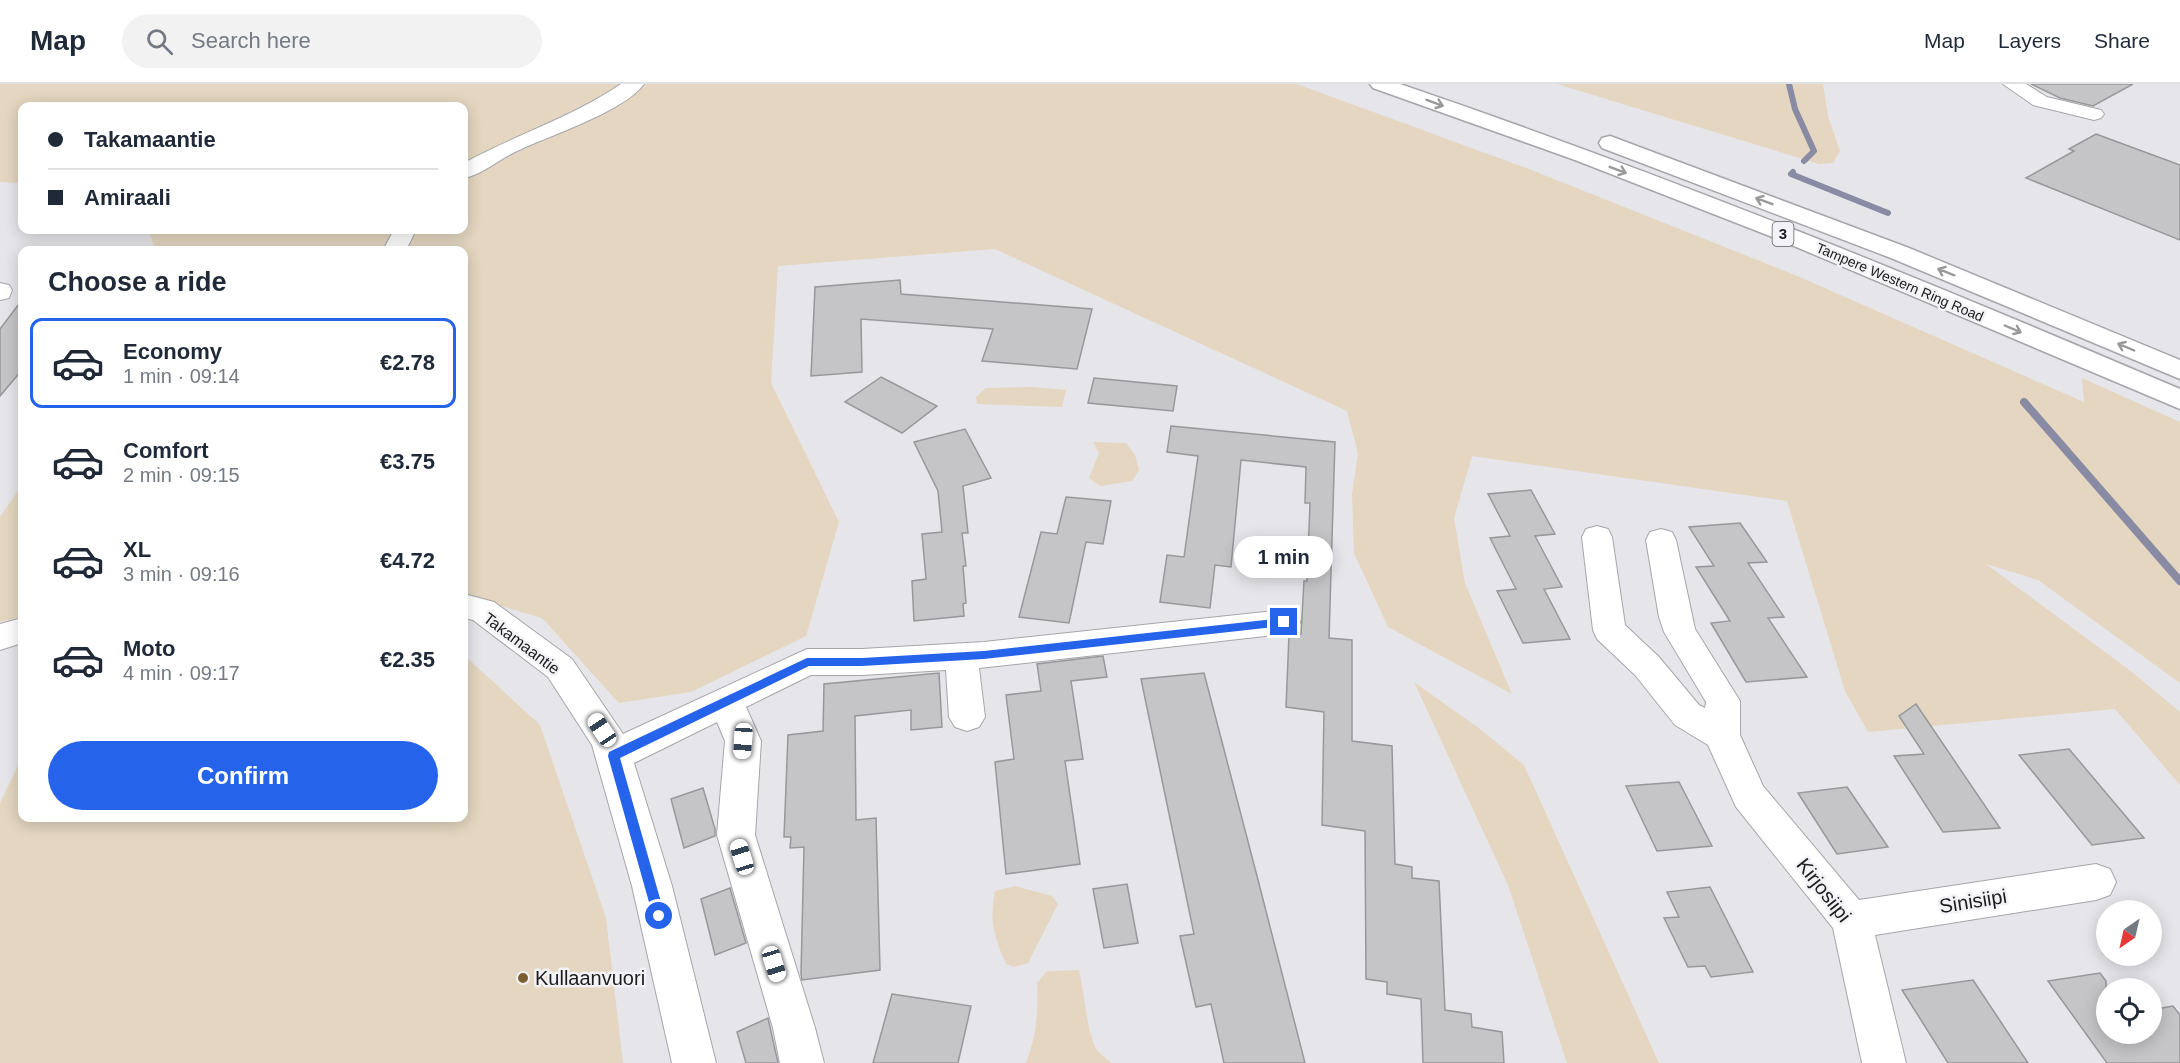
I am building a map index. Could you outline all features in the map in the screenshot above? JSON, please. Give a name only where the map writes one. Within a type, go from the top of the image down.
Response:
[{"type":"highway","name":"Tampere Western Ring Road","points":[[1380,84],[1538,140],[1833,253],[2180,400]]},
{"type":"highway","name":"Tampere Western Ring Road","points":[[1445,84],[1653,159],[1889,249],[2180,370]]},
{"type":"street","points":[[468,170],[505,149],[601,107],[634,84]]},
{"type":"street","points":[[2013,84],[2040,101],[2094,114]]},
{"type":"street","points":[[1597,537],[1609,630],[1647,666],[1687,715],[1722,735],[1723,701],[1680,632],[1675,617],[1661,540]]},
{"type":"street","name":"Takamaantie","points":[[468,607],[483,611],[560,668],[609,741],[652,886],[694,1063]]},
{"type":"street","points":[[613,756],[807,662],[862,662],[984,655],[1284,622]]},
{"type":"street","points":[[0,637],[18,632]]},
{"type":"street","points":[[961,655],[967,717]]},
{"type":"street","points":[[726,701],[743,741],[736,836],[794,1028],[802,1063]]},
{"type":"street","name":"Kirjosiipi","points":[[1722,735],[1749,796],[1851,920],[1884,1063]]},
{"type":"street","name":"Sinisiipi","points":[[1851,920],[2096,882]]},
{"type":"shaded area","points":[[0,84],[1297,84],[1534,171],[1795,275],[2084,402],[2082,378],[2180,422],[2180,683],[2038,580],[1986,564],[2132,672],[2180,712],[2180,785],[2115,709],[1868,732],[1845,691],[1787,501],[1472,456],[1454,518],[1465,583],[1512,694],[1388,627],[1354,553],[1352,494],[1358,453],[1347,411],[995,249],[778,266],[771,383],[839,522],[806,636],[691,692],[619,703],[542,618],[468,596],[468,246],[154,246],[150,234],[468,234],[468,102],[18,102],[18,183],[0,182]]},
{"type":"shaded area","points":[[1557,84],[1823,84],[1828,116],[1840,151],[1833,163],[1819,164]]},
{"type":"shaded area","points":[[1032,387],[1066,390],[1062,407],[977,404],[976,397],[986,388]]},
{"type":"shaded area","points":[[1093,442],[1126,443],[1135,455],[1139,470],[1132,481],[1100,486],[1089,478],[1099,453]]},
{"type":"shaded area","points":[[18,491],[18,618],[0,622],[0,517]]},
{"type":"shaded area","points":[[468,659],[540,725],[606,918],[623,1063],[0,1063],[0,803],[18,765],[18,822],[468,822]]},
{"type":"shaded area","points":[[1414,682],[1476,726],[1524,765],[1659,1063],[1567,1063],[1508,885]]},
{"type":"shaded area","points":[[1015,886],[1052,896],[1058,904],[1028,963],[1014,967],[1006,964],[998,945],[993,911],[995,891]]},
{"type":"shaded area","points":[[1079,970],[1088,1023],[1094,1043],[1097,1050],[1112,1063],[1026,1063],[1036,1024],[1037,983],[1047,971]]},
{"type":"building","points":[[2031,84],[2133,84],[2093,106],[2060,98]]},
{"type":"building","points":[[2096,134],[2180,165],[2180,240],[2026,178],[2074,151],[2069,149]]},
{"type":"building","points":[[900,280],[901,294],[1092,309],[1077,369],[982,361],[993,329],[861,319],[862,372],[811,376],[815,287]]},
{"type":"building","points":[[18,305],[18,375],[0,396],[0,329]]},
{"type":"building","points":[[881,377],[937,406],[902,433],[845,402]]},
{"type":"building","points":[[1094,378],[1177,386],[1173,411],[1088,403]]},
{"type":"building","points":[[1171,426],[1335,442],[1329,638],[1352,640],[1352,741],[1392,746],[1395,864],[1412,867],[1412,878],[1439,881],[1445,1010],[1471,1014],[1472,1027],[1502,1032],[1504,1063],[1423,1063],[1421,999],[1387,994],[1387,982],[1366,979],[1365,831],[1322,825],[1324,712],[1286,707],[1289,635],[1301,634],[1304,581],[1307,581],[1310,503],[1305,503],[1306,467],[1241,460],[1231,567],[1215,565],[1210,608],[1160,602],[1167,555],[1184,557],[1198,456],[1167,452]]},
{"type":"building","points":[[965,429],[991,478],[963,486],[968,533],[962,533],[966,566],[963,566],[966,603],[963,604],[964,616],[914,621],[912,581],[926,579],[922,534],[942,532],[938,491],[914,442]]},
{"type":"building","points":[[1531,490],[1555,534],[1535,536],[1562,587],[1544,589],[1570,639],[1523,643],[1497,591],[1516,589],[1490,538],[1510,536],[1488,494]]},
{"type":"building","points":[[1066,497],[1111,501],[1103,544],[1086,542],[1069,623],[1019,617],[1041,532],[1057,534]]},
{"type":"building","points":[[1740,523],[1767,562],[1748,563],[1784,617],[1768,618],[1807,677],[1746,682],[1711,623],[1730,621],[1696,567],[1714,566],[1689,527]]},
{"type":"building","points":[[1103,656],[1107,677],[1071,681],[1083,759],[1065,761],[1080,864],[1006,874],[995,762],[1014,759],[1006,695],[1041,691],[1037,664]]},
{"type":"building","points":[[939,673],[942,727],[911,730],[911,710],[855,716],[856,820],[876,818],[880,970],[802,980],[804,847],[790,848],[791,837],[784,837],[788,735],[823,731],[824,684]]},
{"type":"building","points":[[1204,673],[1305,1063],[1224,1063],[1211,1004],[1196,1007],[1180,936],[1194,934],[1141,679]]},
{"type":"building","points":[[1916,704],[2000,828],[1943,832],[1894,756],[1924,754],[1899,716]]},
{"type":"building","points":[[2069,749],[2144,838],[2092,845],[2019,755]]},
{"type":"building","points":[[1679,782],[1712,846],[1657,851],[1626,786]]},
{"type":"building","points":[[1847,787],[1888,847],[1837,854],[1798,793]]},
{"type":"building","points":[[703,788],[715,836],[684,848],[671,799]]},
{"type":"building","points":[[1127,884],[1138,943],[1104,948],[1093,889]]},
{"type":"building","points":[[1710,887],[1753,972],[1711,977],[1705,966],[1688,967],[1664,918],[1679,917],[1667,892]]},
{"type":"building","points":[[730,888],[746,943],[715,955],[701,899]]},
{"type":"building","points":[[2100,973],[2104,978],[2096,978],[2096,1044],[2162,1044],[2162,1008],[2173,1006],[2180,1015],[2180,1063],[2107,1063],[2048,981]]},
{"type":"building","points":[[1973,980],[2028,1063],[1948,1063],[1902,990]]},
{"type":"building","points":[[892,994],[971,1006],[958,1063],[873,1063]]},
{"type":"building","points":[[768,1018],[778,1063],[746,1063],[737,1032]]},
{"type":"waterway","points":[[1789,84],[1795,109],[1814,151],[1804,161]]},
{"type":"waterway","points":[[1793,172],[1791,174],[1888,213]]},
{"type":"waterway","points":[[2024,402],[2180,581]]},
{"type":"place","name":"Kullaanvuori","points":[[523,978]]},
{"type":"route","points":[[659,916],[613,756],[807,662],[862,662],[984,655],[1284,622]]}]
